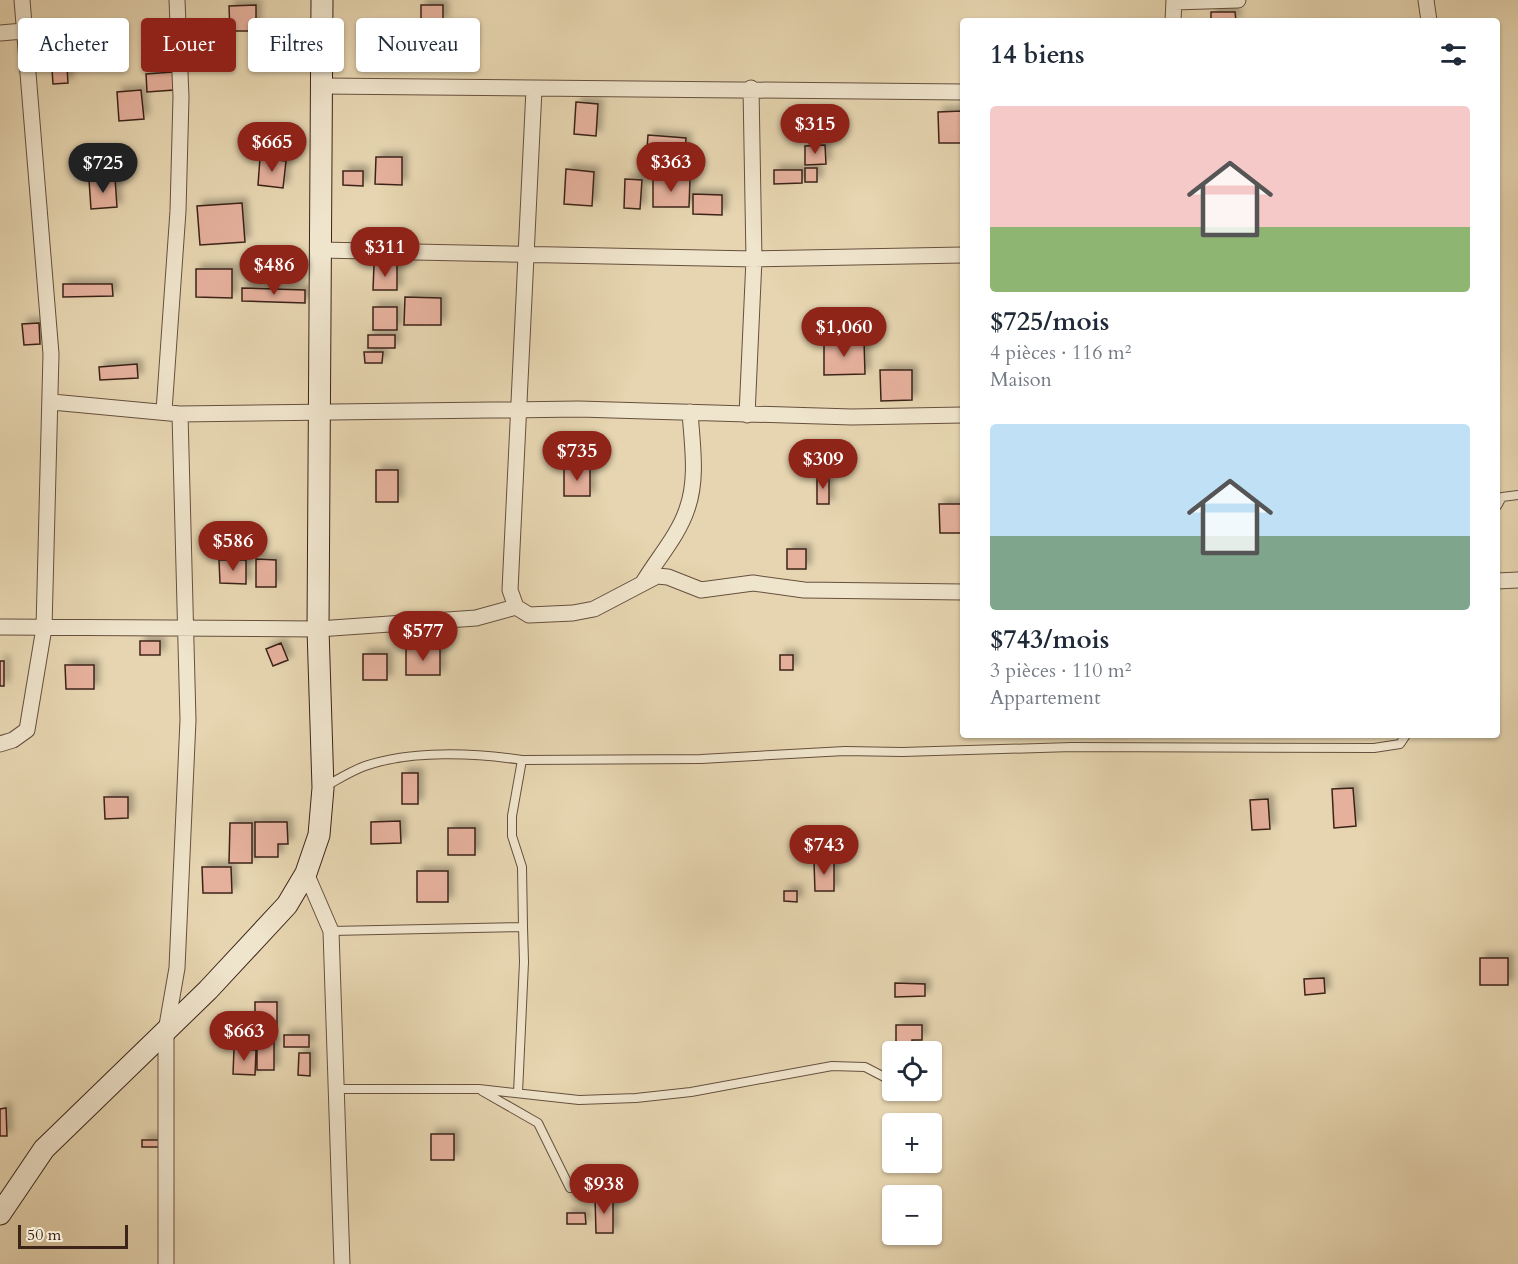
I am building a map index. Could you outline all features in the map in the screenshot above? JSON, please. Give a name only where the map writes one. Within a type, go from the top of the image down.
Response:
[{"type":"street","points":[[22,0],[23,18]]},
{"type":"street","points":[[164,411],[178,211],[181,97],[177,0]]},
{"type":"street","points":[[0,1214],[44,1149],[166,1031],[287,905],[306,873],[318,835],[323,788],[318,629],[322,0]]},
{"type":"street","points":[[1173,18],[1174,1],[1238,0]]},
{"type":"street","points":[[1426,0],[1429,18]]},
{"type":"street","points":[[0,33],[18,31]]},
{"type":"street","points":[[0,744],[13,740],[27,730],[44,628],[52,402],[51,354],[27,72]]},
{"type":"street","points":[[323,86],[534,89],[751,88],[960,92]]},
{"type":"street","points":[[747,415],[754,259],[751,88]]},
{"type":"street","points":[[534,89],[510,590],[516,607],[529,615],[594,609],[657,576],[701,590],[753,583],[804,590],[960,591]]},
{"type":"street","points":[[320,250],[754,259],[960,255]]},
{"type":"street","points":[[52,402],[180,414],[579,409],[747,415],[960,415]]},
{"type":"street","points":[[644,581],[682,522],[688,507],[693,466],[690,412]]},
{"type":"street","points":[[166,1264],[166,1031],[177,968],[188,720],[180,414]]},
{"type":"street","points":[[1500,581],[1518,580]]},
{"type":"street","points":[[0,627],[185,630],[318,629],[476,618],[516,607]]},
{"type":"street","points":[[306,873],[331,932],[342,1264]]},
{"type":"lane","points":[[1500,501],[1502,497],[1518,495]]},
{"type":"lane","points":[[323,788],[366,766],[405,758],[485,755],[522,760],[656,760],[845,751],[902,752],[1072,747],[1374,748],[1400,744],[1404,738]]},
{"type":"lane","points":[[518,1093],[524,962],[522,867],[512,836],[512,816],[522,760]]},
{"type":"lane","points":[[331,932],[523,927]]},
{"type":"lane","points":[[338,1089],[478,1089],[579,1100],[636,1098],[691,1092],[832,1066],[865,1066],[882,1075]]},
{"type":"lane","points":[[478,1089],[538,1123],[570,1188]]},
{"type":"building","points":[[256,5],[256,18],[248,18],[248,31],[236,31],[236,18],[229,18],[229,6]]},
{"type":"building","points":[[421,5],[443,5],[443,18],[421,18]]},
{"type":"building","points":[[1211,12],[1235,12],[1236,18],[1211,18]]},
{"type":"building","points":[[52,72],[67,72],[68,83],[53,84]]},
{"type":"building","points":[[173,72],[174,90],[147,92],[146,74]]},
{"type":"building","points":[[141,90],[144,119],[119,121],[117,92]]},
{"type":"building","points":[[576,102],[598,104],[596,136],[574,134]]},
{"type":"building","points":[[960,111],[960,143],[939,143],[938,112]]},
{"type":"building","points":[[648,135],[686,138],[684,167],[646,164]]},
{"type":"building","points":[[825,145],[826,164],[805,165],[805,146]]},
{"type":"building","points":[[376,157],[402,157],[402,185],[375,184]]},
{"type":"building","points":[[260,158],[286,161],[283,188],[258,185]]},
{"type":"building","points":[[805,168],[817,168],[817,182],[805,182]]},
{"type":"building","points":[[566,169],[594,172],[592,206],[564,204]]},
{"type":"building","points":[[774,170],[802,170],[802,183],[774,184]]},
{"type":"building","points":[[343,171],[363,171],[363,186],[343,185]]},
{"type":"building","points":[[115,178],[117,207],[91,209],[89,180]]},
{"type":"building","points":[[625,179],[642,180],[640,209],[624,208]]},
{"type":"building","points":[[653,179],[690,179],[689,207],[653,207]]},
{"type":"building","points":[[693,194],[722,195],[722,215],[693,214]]},
{"type":"building","points":[[242,203],[245,242],[200,245],[197,206]]},
{"type":"building","points":[[374,265],[397,265],[397,290],[373,290]]},
{"type":"building","points":[[196,269],[232,269],[232,298],[196,297]]},
{"type":"building","points":[[63,284],[112,284],[113,296],[63,297]]},
{"type":"building","points":[[242,288],[305,290],[305,303],[242,301]]},
{"type":"building","points":[[405,297],[441,298],[441,325],[404,325]]},
{"type":"building","points":[[373,307],[397,307],[397,330],[373,330]]},
{"type":"building","points":[[39,323],[40,344],[24,345],[22,324]]},
{"type":"building","points":[[368,335],[395,335],[395,348],[368,348]]},
{"type":"building","points":[[824,341],[864,341],[865,374],[824,375]]},
{"type":"building","points":[[364,352],[383,352],[382,363],[365,363]]},
{"type":"building","points":[[137,364],[138,378],[100,380],[99,367]]},
{"type":"building","points":[[880,370],[912,370],[912,400],[881,401]]},
{"type":"building","points":[[564,468],[590,468],[590,496],[564,496]]},
{"type":"building","points":[[376,470],[398,470],[398,502],[376,502]]},
{"type":"building","points":[[817,476],[829,476],[829,504],[817,504]]},
{"type":"building","points":[[939,504],[960,504],[960,533],[940,533]]},
{"type":"building","points":[[787,549],[806,549],[806,569],[787,569]]},
{"type":"building","points":[[256,559],[276,560],[276,587],[256,587]]},
{"type":"building","points":[[219,560],[246,560],[246,584],[220,583]]},
{"type":"building","points":[[140,641],[160,641],[160,655],[140,655]]},
{"type":"building","points":[[281,643],[288,660],[273,666],[266,649]]},
{"type":"building","points":[[406,649],[440,649],[440,675],[406,675]]},
{"type":"building","points":[[363,654],[387,654],[387,680],[363,680]]},
{"type":"building","points":[[780,655],[793,655],[793,670],[780,670]]},
{"type":"building","points":[[0,661],[4,661],[4,686],[0,686]]},
{"type":"building","points":[[65,665],[94,665],[94,689],[66,689]]},
{"type":"building","points":[[402,773],[418,773],[418,804],[402,804]]},
{"type":"building","points":[[1353,788],[1356,826],[1334,828],[1332,789]]},
{"type":"building","points":[[104,797],[128,797],[128,818],[105,819]]},
{"type":"building","points":[[1268,799],[1270,829],[1252,830],[1250,800]]},
{"type":"building","points":[[400,821],[401,843],[371,844],[371,822]]},
{"type":"building","points":[[255,822],[287,822],[288,844],[278,844],[278,857],[255,857]]},
{"type":"building","points":[[230,823],[252,823],[252,863],[229,863]]},
{"type":"building","points":[[448,828],[475,828],[475,855],[448,855]]},
{"type":"building","points":[[814,862],[834,862],[834,891],[815,891]]},
{"type":"building","points":[[202,867],[231,867],[232,893],[203,893]]},
{"type":"building","points":[[417,871],[448,871],[448,902],[417,902]]},
{"type":"building","points":[[784,891],[797,891],[797,902],[784,901]]},
{"type":"building","points":[[1480,958],[1508,958],[1508,985],[1480,985]]},
{"type":"building","points":[[1324,978],[1325,993],[1305,995],[1304,979]]},
{"type":"building","points":[[895,983],[925,984],[925,996],[895,997]]},
{"type":"building","points":[[255,1002],[277,1002],[277,1030],[255,1031]]},
{"type":"building","points":[[896,1025],[922,1025],[922,1040],[896,1041]]},
{"type":"building","points":[[284,1035],[309,1035],[309,1047],[284,1047]]},
{"type":"building","points":[[257,1040],[274,1040],[274,1070],[257,1070]]},
{"type":"building","points":[[234,1049],[256,1050],[255,1075],[233,1074]]},
{"type":"building","points":[[299,1053],[310,1053],[310,1076],[298,1075]]},
{"type":"building","points":[[6,1108],[7,1136],[0,1136],[0,1109]]},
{"type":"building","points":[[431,1134],[454,1134],[454,1160],[431,1160]]},
{"type":"building","points":[[142,1140],[160,1140],[160,1147],[142,1147]]},
{"type":"building","points":[[595,1197],[613,1197],[613,1233],[596,1233]]},
{"type":"building","points":[[567,1213],[585,1213],[586,1224],[567,1224]]}]
